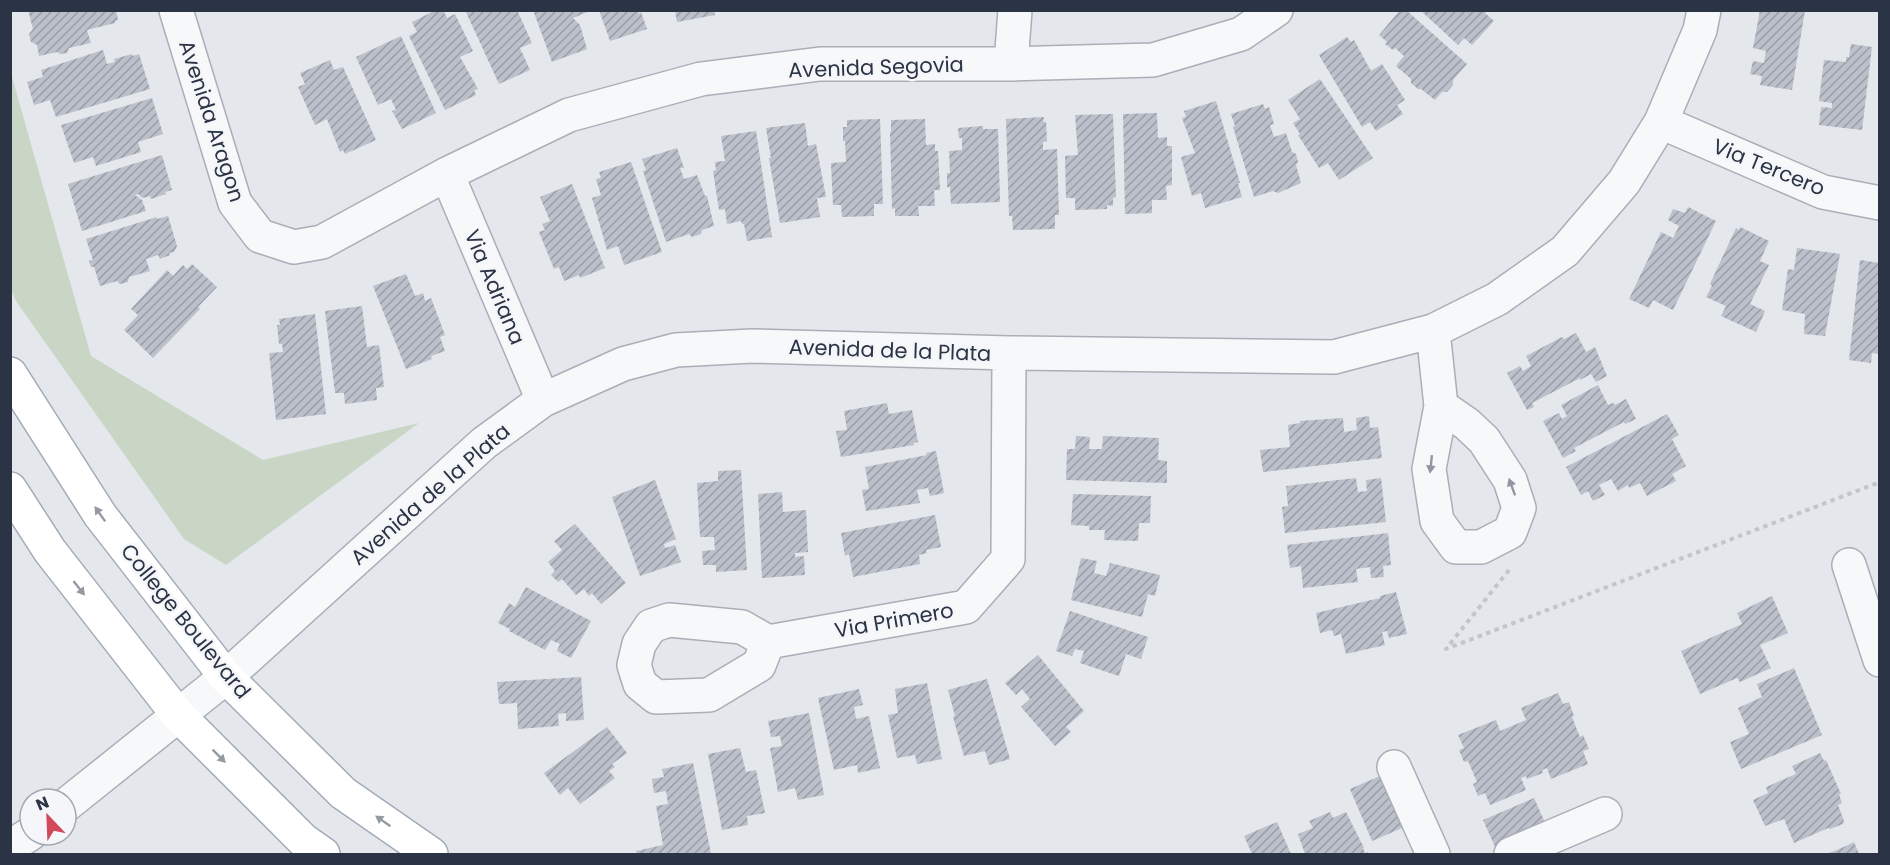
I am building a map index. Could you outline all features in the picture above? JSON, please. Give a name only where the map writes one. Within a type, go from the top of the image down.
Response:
[{"type":"main road","name":"College Boulevard","points":[[10,374],[100,515],[226,677],[343,793],[431,855]]},
{"type":"main road","points":[[10,489],[50,551],[178,715],[303,840],[323,855]]},
{"type":"street","name":"Avenida Aragon","points":[[176,10],[235,203],[260,236],[294,247],[322,242],[447,174]]},
{"type":"street","points":[[1011,64],[1015,10]]},
{"type":"street","name":"Avenida Segovia","points":[[447,174],[569,115],[701,79],[820,64],[1011,64],[1153,60],[1241,34],[1276,10]]},
{"type":"street","name":"Avenida de la Plata","points":[[78,795],[226,677],[484,443],[543,400],[623,364],[676,350],[752,346],[1009,353],[1334,357],[1433,331],[1497,299],[1565,250],[1624,182],[1661,122],[1700,30],[1704,10]]},
{"type":"street","name":"Via Tercero","points":[[1661,122],[1823,192],[1880,203]]},
{"type":"street","name":"Via Adriana","points":[[447,174],[543,400]]},
{"type":"street","points":[[1433,331],[1441,406],[1429,469],[1437,521],[1456,547],[1480,547],[1510,532],[1519,508],[1510,480],[1484,440],[1467,424],[1441,406]]},
{"type":"street","name":"Via Primero","points":[[768,642],[966,608],[1008,559],[1009,353]]},
{"type":"street","points":[[1849,565],[1880,660]]},
{"type":"street","points":[[1394,767],[1433,855]]},
{"type":"street","points":[[1511,855],[1605,814]]},
{"type":"path","points":[[1510,532],[1512,566],[1446,649],[1880,482]]},
{"type":"green space","points":[[10,70],[91,356],[263,460],[419,423],[226,565],[184,539],[16,301],[10,287]]},
{"type":"building","points":[[28,10],[116,10],[118,20],[115,23],[87,30],[91,43],[69,48],[67,53],[57,52],[39,56],[37,45],[31,42],[29,34],[33,29]]},
{"type":"building","points":[[436,10],[443,10],[447,18],[455,14],[473,51],[460,57],[478,89],[474,90],[476,95],[445,110],[409,36],[417,32],[412,22]]},
{"type":"building","points":[[465,10],[517,10],[532,43],[520,48],[530,70],[499,84]]},
{"type":"building","points":[[533,10],[592,10],[573,18],[580,25],[587,49],[552,62]]},
{"type":"building","points":[[599,10],[638,10],[639,14],[641,12],[647,29],[610,41]]},
{"type":"building","points":[[675,10],[714,10],[715,15],[677,22]]},
{"type":"building","points":[[1400,10],[1406,10],[1467,64],[1453,80],[1453,85],[1447,92],[1442,92],[1435,100],[1411,83],[1411,79],[1396,66],[1404,56],[1395,48],[1393,50],[1385,44],[1387,42],[1379,35]]},
{"type":"building","points":[[1420,10],[1488,10],[1485,13],[1494,21],[1472,45],[1464,38],[1458,45]]},
{"type":"building","points":[[1760,10],[1805,10],[1792,90],[1760,85],[1762,76],[1750,74],[1753,61],[1764,63],[1766,51],[1753,48]]},
{"type":"building","points":[[401,36],[436,113],[402,129],[392,111],[396,110],[391,99],[378,105],[356,57]]},
{"type":"building","points":[[1347,37],[1351,42],[1354,40],[1371,71],[1382,64],[1405,100],[1397,105],[1403,114],[1376,131],[1370,122],[1362,127],[1319,55]]},
{"type":"building","points":[[1851,44],[1872,47],[1862,130],[1819,125],[1821,107],[1832,108],[1832,103],[1819,101],[1824,60],[1846,62]]},
{"type":"building","points":[[103,50],[107,64],[115,62],[114,59],[139,54],[150,89],[56,117],[50,100],[34,105],[27,82],[43,77],[41,70]]},
{"type":"building","points":[[330,60],[334,70],[343,67],[376,140],[345,154],[343,150],[340,152],[327,119],[315,125],[298,87],[305,84],[300,73]]},
{"type":"building","points":[[1320,79],[1373,158],[1339,180],[1328,163],[1319,168],[1298,135],[1300,134],[1293,123],[1300,119],[1288,100]]},
{"type":"building","points":[[152,98],[163,134],[138,142],[141,152],[96,166],[93,157],[74,163],[61,125]]},
{"type":"building","points":[[1216,101],[1242,197],[1205,208],[1201,193],[1192,196],[1181,157],[1195,153],[1182,118],[1186,117],[1184,111]]},
{"type":"building","points":[[1263,104],[1265,109],[1269,107],[1274,124],[1270,125],[1274,137],[1286,133],[1292,152],[1296,154],[1298,162],[1296,165],[1301,183],[1278,193],[1273,191],[1254,197],[1231,114]]},
{"type":"building","points":[[1157,113],[1158,138],[1167,137],[1167,146],[1172,146],[1172,185],[1166,186],[1167,200],[1152,200],[1152,213],[1125,214],[1123,114]]},
{"type":"building","points":[[1113,114],[1116,197],[1113,198],[1113,206],[1107,205],[1107,209],[1075,210],[1075,198],[1066,198],[1065,156],[1078,155],[1075,115]]},
{"type":"building","points":[[1044,117],[1047,141],[1043,142],[1043,150],[1057,149],[1059,215],[1055,215],[1055,229],[1013,230],[1012,216],[1009,216],[1006,119]]},
{"type":"building","points":[[880,119],[883,204],[874,204],[874,216],[842,217],[841,205],[833,205],[831,163],[846,162],[843,127],[847,127],[847,120]]},
{"type":"building","points":[[925,119],[926,145],[935,144],[935,151],[938,151],[940,190],[934,190],[935,206],[918,206],[919,216],[895,216],[895,208],[892,209],[891,120]]},
{"type":"building","points":[[805,123],[808,146],[816,144],[826,197],[817,198],[820,217],[780,223],[766,128]]},
{"type":"building","points":[[983,126],[983,129],[998,129],[1000,202],[951,204],[950,187],[947,187],[947,173],[950,173],[949,151],[962,150],[962,138],[959,138],[958,128]]},
{"type":"building","points":[[756,131],[772,237],[747,241],[744,224],[741,221],[727,224],[725,209],[719,210],[713,171],[716,170],[715,162],[725,161],[721,136]]},
{"type":"building","points":[[677,148],[684,168],[680,168],[684,179],[697,175],[705,196],[707,196],[714,226],[692,237],[689,234],[666,242],[643,171],[646,170],[642,159]]},
{"type":"building","points":[[162,155],[172,190],[151,199],[150,196],[143,198],[138,194],[135,195],[142,200],[146,211],[82,231],[68,184]]},
{"type":"building","points":[[631,162],[662,252],[624,265],[618,246],[607,250],[592,198],[601,195],[596,179],[601,178],[599,172]]},
{"type":"building","points":[[572,184],[605,268],[580,278],[579,275],[564,281],[559,267],[554,269],[539,232],[545,230],[542,224],[550,221],[540,197]]},
{"type":"building","points":[[1688,207],[1716,221],[1673,310],[1653,300],[1649,308],[1629,299],[1661,232],[1673,238],[1679,226],[1668,220],[1673,209],[1685,213]]},
{"type":"building","points":[[168,216],[177,246],[174,252],[160,259],[158,255],[146,259],[150,271],[129,277],[128,282],[120,284],[117,281],[100,286],[94,267],[91,267],[89,261],[93,260],[86,239],[157,217],[157,219]]},
{"type":"building","points":[[1740,227],[1769,241],[1760,261],[1769,265],[1750,304],[1765,311],[1756,332],[1721,316],[1726,306],[1706,297],[1736,228],[1739,230]]},
{"type":"building","points":[[1797,248],[1840,254],[1825,336],[1804,334],[1805,314],[1782,310],[1788,269],[1794,270]]},
{"type":"building","points":[[1860,260],[1880,263],[1880,354],[1872,353],[1871,363],[1849,360]]},
{"type":"building","points":[[192,264],[217,287],[198,307],[200,309],[153,358],[124,330],[138,315],[131,309],[167,270],[173,276],[183,265],[187,269]]},
{"type":"building","points":[[406,274],[415,296],[423,293],[425,301],[431,298],[445,335],[440,337],[445,351],[431,356],[432,359],[406,369],[373,286]]},
{"type":"building","points":[[362,306],[367,347],[379,345],[384,387],[376,388],[377,400],[345,404],[344,393],[335,393],[325,311]]},
{"type":"building","points":[[315,314],[326,414],[276,420],[269,353],[283,352],[282,344],[279,344],[277,325],[280,325],[279,319]]},
{"type":"building","points":[[1576,333],[1586,352],[1595,347],[1607,376],[1596,382],[1591,374],[1580,380],[1580,378],[1532,403],[1534,407],[1527,410],[1507,373],[1520,366],[1523,371],[1531,366],[1526,356],[1562,337],[1564,339]]},
{"type":"building","points":[[1598,385],[1608,405],[1613,403],[1615,405],[1626,399],[1636,419],[1625,424],[1624,422],[1574,448],[1576,451],[1563,458],[1543,421],[1559,413],[1562,419],[1567,416],[1561,405]]},
{"type":"building","points":[[887,403],[889,414],[912,410],[918,442],[913,443],[914,445],[841,457],[836,431],[847,430],[844,411]]},
{"type":"building","points":[[1667,414],[1679,435],[1672,439],[1686,466],[1672,474],[1676,481],[1647,496],[1640,483],[1629,488],[1628,485],[1618,491],[1611,479],[1599,485],[1605,495],[1593,501],[1588,491],[1581,495],[1566,467]]},
{"type":"building","points":[[1369,416],[1370,428],[1378,427],[1382,458],[1263,472],[1260,450],[1290,447],[1288,425],[1300,423],[1300,421],[1343,418],[1344,432],[1357,430],[1356,418]]},
{"type":"building","points":[[1076,436],[1090,437],[1089,449],[1102,449],[1103,436],[1159,438],[1158,460],[1167,461],[1167,483],[1066,480],[1067,449],[1075,449]]},
{"type":"building","points":[[936,451],[944,493],[930,496],[928,488],[917,490],[920,503],[866,511],[862,490],[869,489],[865,467],[927,455],[926,453]]},
{"type":"building","points":[[741,470],[747,570],[716,572],[716,565],[703,565],[702,551],[715,550],[714,537],[700,537],[697,483],[718,481],[718,471]]},
{"type":"building","points":[[1356,478],[1358,492],[1367,491],[1366,480],[1381,478],[1386,522],[1285,533],[1282,507],[1288,506],[1286,486]]},
{"type":"building","points":[[655,480],[676,539],[664,544],[665,548],[675,545],[681,562],[640,576],[612,497]]},
{"type":"building","points":[[782,492],[783,512],[806,510],[808,552],[795,553],[795,557],[804,556],[805,575],[762,578],[758,494]]},
{"type":"building","points":[[1073,494],[1151,496],[1150,523],[1139,523],[1138,541],[1104,540],[1105,530],[1089,530],[1089,526],[1071,525]]},
{"type":"building","points":[[935,515],[941,547],[926,550],[927,553],[919,555],[920,564],[853,577],[849,554],[845,556],[841,533]]},
{"type":"building","points":[[575,524],[626,583],[601,604],[592,593],[589,596],[584,589],[576,595],[562,579],[558,582],[551,575],[555,571],[548,562],[562,550],[554,541]]},
{"type":"building","points":[[1388,533],[1391,565],[1383,566],[1384,577],[1371,578],[1370,567],[1356,569],[1358,582],[1303,588],[1301,566],[1290,568],[1287,545]]},
{"type":"building","points":[[1081,558],[1097,561],[1094,573],[1106,576],[1110,563],[1160,575],[1155,596],[1148,594],[1142,617],[1071,600]]},
{"type":"building","points":[[526,587],[591,621],[571,658],[557,651],[560,644],[551,640],[545,650],[498,623],[509,603],[515,607]]},
{"type":"building","points":[[1396,592],[1407,634],[1389,638],[1387,631],[1382,632],[1385,645],[1346,654],[1341,634],[1334,636],[1332,630],[1320,633],[1316,613]]},
{"type":"building","points":[[1772,596],[1788,633],[1760,645],[1771,668],[1740,682],[1737,678],[1700,694],[1681,651],[1742,624],[1737,613]]},
{"type":"building","points":[[1070,611],[1148,637],[1141,659],[1126,654],[1119,676],[1080,663],[1084,651],[1075,649],[1072,656],[1056,651]]},
{"type":"building","points":[[1038,655],[1084,711],[1066,727],[1071,732],[1055,746],[1021,707],[1030,699],[1022,689],[1016,695],[1005,683]]},
{"type":"building","points":[[1794,668],[1822,735],[1741,769],[1730,742],[1749,734],[1738,708],[1762,697],[1757,684]]},
{"type":"building","points":[[581,677],[584,720],[566,721],[566,713],[558,714],[559,726],[518,729],[517,703],[499,704],[497,682]]},
{"type":"building","points":[[987,679],[1010,759],[989,765],[985,751],[964,756],[948,690]]},
{"type":"building","points":[[927,683],[942,759],[917,764],[915,755],[897,758],[888,715],[898,713],[895,689]]},
{"type":"building","points":[[859,689],[863,705],[854,707],[856,719],[869,716],[880,768],[858,773],[857,765],[834,770],[818,698]]},
{"type":"building","points":[[1558,693],[1563,704],[1569,702],[1580,737],[1583,735],[1589,749],[1583,751],[1588,764],[1551,779],[1547,768],[1542,770],[1543,773],[1527,779],[1526,776],[1521,778],[1526,790],[1490,805],[1485,793],[1478,796],[1473,784],[1477,782],[1468,761],[1464,762],[1459,750],[1464,748],[1458,735],[1496,720],[1500,731],[1526,720],[1521,708]]},
{"type":"building","points":[[809,713],[824,795],[798,800],[795,788],[778,792],[770,748],[782,746],[780,736],[771,737],[768,721]]},
{"type":"building","points":[[607,727],[627,753],[612,764],[615,767],[609,771],[615,778],[580,804],[568,788],[560,795],[544,773]]},
{"type":"building","points":[[740,748],[746,772],[756,770],[765,813],[747,816],[748,825],[722,830],[708,754]]},
{"type":"building","points":[[1820,753],[1824,761],[1826,760],[1841,794],[1839,794],[1842,803],[1838,805],[1844,821],[1843,824],[1794,843],[1784,819],[1765,826],[1753,800],[1768,793],[1766,787],[1796,774],[1792,766]]},
{"type":"building","points":[[693,763],[711,854],[637,854],[636,851],[663,845],[656,806],[668,804],[666,791],[654,793],[652,779],[664,777],[662,769]]},
{"type":"building","points":[[1380,776],[1402,828],[1372,841],[1350,789]]},
{"type":"building","points":[[1534,798],[1547,827],[1496,849],[1483,820]]},
{"type":"building","points":[[1330,812],[1333,818],[1346,812],[1365,853],[1369,854],[1305,854],[1298,834],[1313,828],[1309,821]]},
{"type":"building","points":[[1277,822],[1291,854],[1252,854],[1244,836]]},
{"type":"building","points":[[1854,842],[1859,854],[1827,854],[1846,846]]}]
